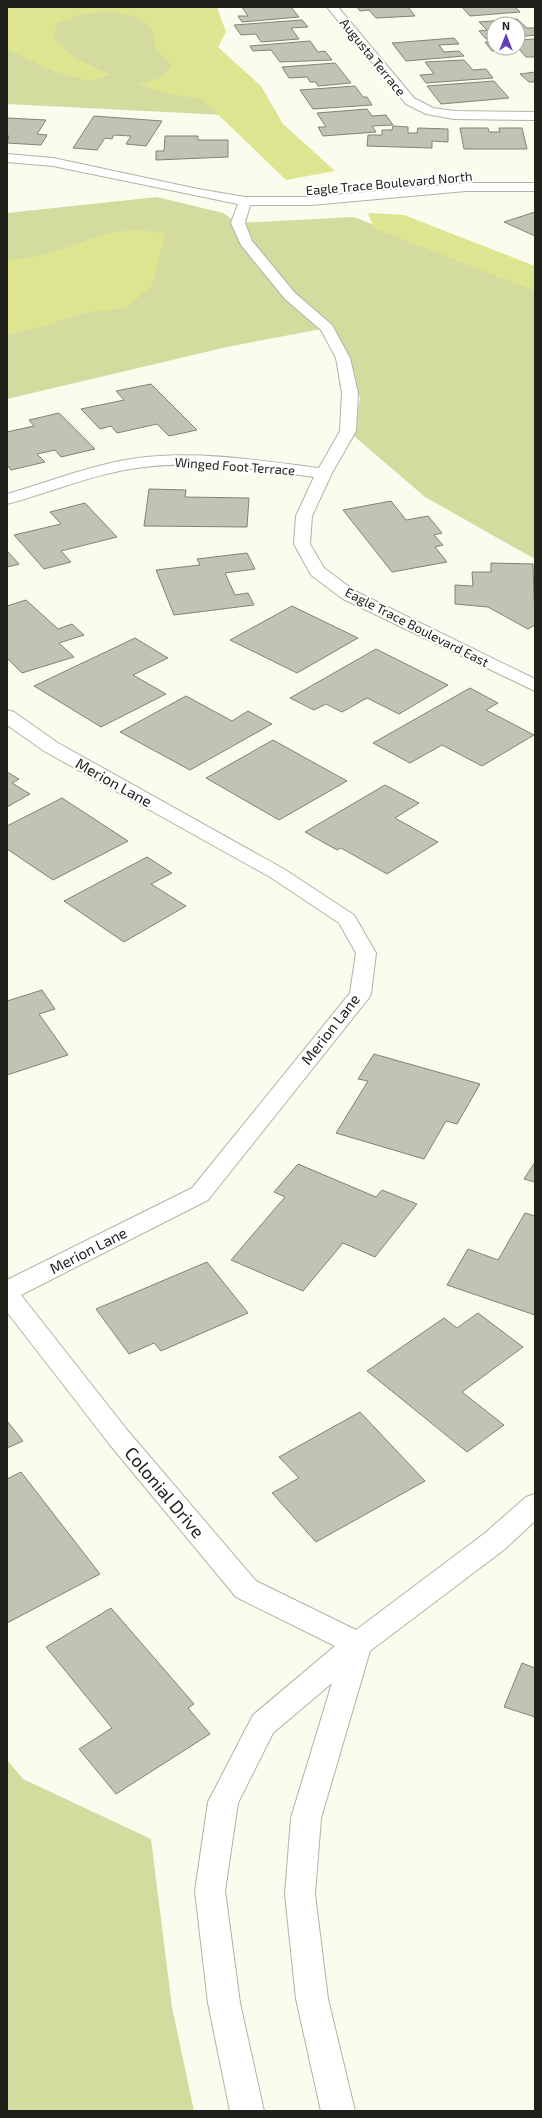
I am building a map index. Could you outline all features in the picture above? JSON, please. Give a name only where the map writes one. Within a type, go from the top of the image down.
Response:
[{"type":"street","name":"Augusta Terrace","points":[[332,7],[410,101],[430,111],[454,115],[535,116]]},
{"type":"street","name":"Eagle Trace Boulevard North","points":[[7,158],[53,162],[198,193],[244,201],[310,201],[466,188],[535,188]]},
{"type":"street","name":"Eagle Trace Boulevard North","points":[[244,201],[302,190],[458,176],[535,175]]},
{"type":"street","name":"Eagle Trace Boulevard East","points":[[244,201],[238,223],[246,242],[290,296],[328,328],[343,358],[350,393],[348,431],[324,473],[304,516],[302,544],[317,571],[349,595],[535,686]]},
{"type":"street","name":"Winged Foot Terrace","points":[[7,499],[122,466],[172,460],[225,462],[324,473]]},
{"type":"street","name":"Merion Lane","points":[[7,716],[51,747],[278,873],[347,919],[366,953],[360,994],[200,1194],[7,1291]]},
{"type":"street","name":"Colonial Drive","points":[[7,1295],[119,1438],[246,1589],[358,1644]]},
{"type":"street","points":[[247,2111],[224,2003],[210,1891],[223,1802],[263,1724],[358,1644],[495,1541],[535,1505]]},
{"type":"street","points":[[338,2111],[312,1999],[300,1894],[306,1818],[358,1644]]},
{"type":"shaded area","points":[[7,7],[217,7],[226,32],[218,47],[261,86],[283,124],[335,171],[286,180],[202,99],[171,94],[138,85],[162,77],[172,66],[157,51],[151,27],[138,17],[112,12],[82,14],[57,23],[54,39],[73,57],[111,75],[90,81],[53,71],[7,49]]},
{"type":"shaded area","points":[[7,11],[166,11],[244,116],[7,104]]},
{"type":"shaded area","points":[[157,197],[223,213],[238,223],[354,217],[535,289],[535,559],[425,497],[354,436],[360,397],[327,328],[227,347],[7,399],[7,213]]},
{"type":"shaded area","points":[[368,213],[404,215],[535,266],[535,291],[374,228]]},
{"type":"shaded area","points":[[141,230],[165,234],[152,286],[125,308],[83,313],[43,326],[7,335],[7,259],[30,258],[109,233]]},
{"type":"shaded area","points":[[7,1760],[23,1779],[151,1839],[172,2007],[194,2111],[7,2111]]},
{"type":"building","points":[[242,7],[291,7],[299,17],[242,22],[238,16],[248,16]]},
{"type":"building","points":[[357,7],[408,7],[415,16],[376,18],[369,10],[360,11]]},
{"type":"building","points":[[462,7],[515,7],[520,12],[470,16]]},
{"type":"building","points":[[302,20],[308,27],[291,28],[299,39],[261,42],[256,34],[241,35],[234,25]]},
{"type":"building","points":[[486,21],[486,29],[479,22]]},
{"type":"building","points":[[526,27],[535,28],[535,35],[526,36]]},
{"type":"building","points":[[486,30],[486,39],[479,31]]},
{"type":"building","points":[[454,38],[459,44],[439,45],[444,52],[459,51],[464,56],[406,61],[392,43]]},
{"type":"building","points":[[535,39],[535,57],[525,56],[526,40]]},
{"type":"building","points":[[310,41],[318,52],[325,51],[332,60],[280,62],[271,50],[253,51],[250,46]]},
{"type":"building","points":[[464,60],[473,70],[486,69],[493,78],[426,83],[420,75],[434,74],[425,62]]},
{"type":"building","points":[[335,63],[351,83],[318,86],[316,82],[310,82],[307,77],[289,78],[282,67]]},
{"type":"building","points":[[535,72],[535,82],[529,82],[520,74]]},
{"type":"building","points":[[494,81],[509,98],[441,104],[427,86]]},
{"type":"building","points":[[355,86],[363,97],[367,97],[372,105],[313,109],[300,90]]},
{"type":"building","points":[[367,109],[372,116],[386,115],[393,125],[372,126],[376,132],[323,136],[318,127],[326,127],[317,113]]},
{"type":"building","points":[[94,116],[162,121],[146,146],[126,144],[131,136],[114,135],[112,139],[105,138],[97,150],[73,148]]},
{"type":"building","points":[[7,118],[46,120],[37,134],[47,135],[41,145],[7,143],[9,136],[7,136]]},
{"type":"building","points":[[393,126],[408,127],[408,133],[417,133],[418,128],[448,129],[448,142],[432,141],[432,148],[367,146],[368,135],[382,135],[382,130],[392,130]]},
{"type":"building","points":[[460,128],[488,128],[489,132],[500,132],[499,128],[522,128],[527,149],[464,149]]},
{"type":"building","points":[[165,136],[198,136],[198,140],[228,140],[228,157],[156,160],[156,151],[164,151]]},
{"type":"building","points":[[535,212],[535,236],[504,222]]},
{"type":"building","points":[[151,384],[197,430],[169,436],[157,424],[117,433],[111,426],[100,429],[81,409],[124,400],[116,391]]},
{"type":"building","points":[[59,413],[95,449],[61,457],[55,450],[37,454],[45,462],[11,470],[7,465],[7,432],[34,426],[29,420]]},
{"type":"building","points":[[149,489],[186,490],[185,497],[249,498],[247,527],[144,526]]},
{"type":"building","points":[[391,501],[406,520],[428,516],[442,533],[434,535],[443,545],[435,547],[447,562],[392,572],[343,510]]},
{"type":"building","points":[[85,503],[117,537],[61,551],[71,562],[44,569],[14,535],[61,524],[50,512]]},
{"type":"building","points":[[7,551],[19,564],[7,567]]},
{"type":"building","points":[[247,553],[255,569],[225,573],[235,595],[248,593],[254,605],[174,615],[156,570],[200,565],[197,559]]},
{"type":"building","points":[[491,563],[533,564],[535,625],[528,629],[488,607],[455,604],[455,585],[473,586],[472,572],[491,572]]},
{"type":"building","points":[[26,600],[58,629],[72,624],[84,635],[59,643],[74,657],[22,673],[7,658],[7,606]]},
{"type":"building","points":[[292,606],[358,638],[297,673],[230,640]]},
{"type":"building","points":[[135,638],[168,658],[133,675],[166,694],[101,727],[34,686]]},
{"type":"building","points":[[376,649],[448,685],[399,714],[367,698],[342,712],[326,704],[314,710],[290,698]]},
{"type":"building","points":[[470,688],[498,703],[486,710],[534,735],[482,766],[442,745],[410,763],[373,743]]},
{"type":"building","points":[[186,696],[232,721],[248,711],[272,724],[190,770],[120,732]]},
{"type":"building","points":[[273,740],[347,781],[279,820],[206,778]]},
{"type":"building","points":[[7,772],[19,779],[12,783],[30,794],[7,807]]},
{"type":"building","points":[[385,785],[419,803],[395,818],[438,842],[387,874],[341,848],[337,850],[305,832]]},
{"type":"building","points":[[62,798],[128,841],[53,880],[7,849],[7,826]]},
{"type":"building","points":[[147,857],[172,873],[151,884],[186,906],[124,942],[64,901]]},
{"type":"building","points":[[42,990],[55,1009],[39,1014],[68,1055],[7,1075],[7,1001]]},
{"type":"building","points":[[374,1054],[480,1084],[457,1124],[446,1121],[424,1159],[336,1133],[368,1081],[358,1079]]},
{"type":"building","points":[[535,1162],[535,1182],[524,1179]]},
{"type":"building","points":[[298,1164],[376,1197],[382,1190],[417,1204],[375,1257],[343,1243],[303,1291],[231,1260],[285,1197],[274,1192]]},
{"type":"building","points":[[525,1213],[535,1216],[535,1315],[447,1285],[468,1249],[498,1260]]},
{"type":"building","points":[[207,1262],[248,1313],[161,1351],[154,1343],[129,1354],[96,1309]]},
{"type":"building","points":[[478,1313],[523,1347],[462,1392],[504,1425],[467,1452],[367,1371],[444,1318],[457,1328]]},
{"type":"building","points":[[360,1412],[425,1481],[316,1542],[272,1493],[299,1478],[279,1457]]},
{"type":"building","points":[[7,1421],[23,1441],[7,1448]]},
{"type":"building","points":[[21,1472],[100,1574],[7,1623],[7,1479]]},
{"type":"building","points":[[111,1608],[194,1704],[188,1708],[210,1734],[116,1794],[79,1749],[112,1728],[46,1647]]},
{"type":"building","points":[[522,1663],[535,1668],[535,1717],[504,1707]]}]
